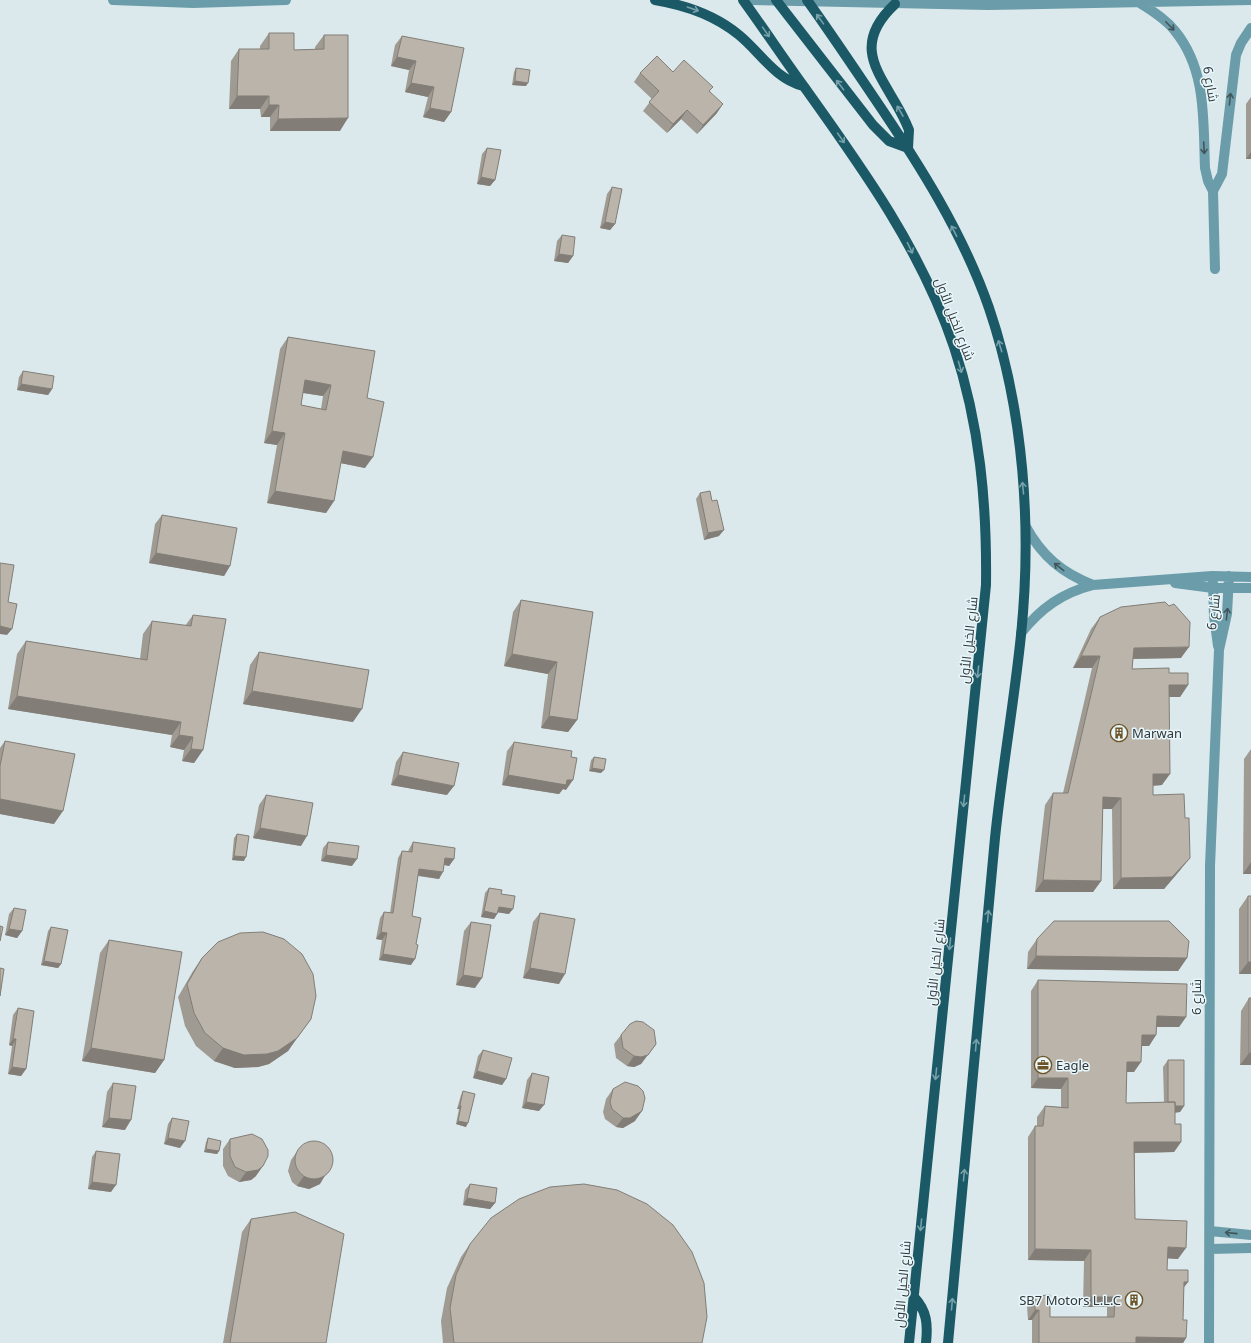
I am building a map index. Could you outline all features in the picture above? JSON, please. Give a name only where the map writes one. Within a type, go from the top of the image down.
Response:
[{"type":"main road","points":[[655,0],[694,9],[720,22],[738,34],[777,74],[803,86]]},
{"type":"main road","name":"شارع الخيل الأول","points":[[743,0],[878,192],[907,241],[933,293],[954,346],[967,393],[978,440],[984,488],[987,536],[986,592],[910,1343]]},
{"type":"main road","points":[[777,0],[873,125],[890,141],[908,148]]},
{"type":"main road","points":[[807,1],[908,148],[955,233],[972,266],[989,308],[1013,397],[1026,527],[1021,633],[996,832],[948,1343]]},
{"type":"main road","points":[[895,4],[883,15],[875,29],[872,41],[872,54],[874,66],[909,130],[908,148]]},
{"type":"main road","points":[[914,1297],[922,1307],[927,1320],[926,1343]]},
{"type":"street","points":[[113,0],[193,3],[286,0]]},
{"type":"street","points":[[752,0],[988,5],[1251,0]]},
{"type":"street","name":"شارع 6","points":[[1140,3],[1161,17],[1175,30],[1186,45],[1194,62],[1202,98],[1205,168],[1213,191],[1215,269]]},
{"type":"street","name":"شارع 6","points":[[1213,191],[1222,174],[1236,55],[1241,43],[1251,28]]},
{"type":"street","points":[[1026,527],[1035,543],[1046,557],[1060,569],[1093,585]]},
{"type":"street","points":[[1021,633],[1032,619],[1045,607],[1070,592],[1093,585],[1166,581],[1212,576],[1251,577]]},
{"type":"street","name":"شارع 6","points":[[1209,1343],[1210,872],[1219,650],[1214,616],[1212,576]]},
{"type":"street","name":"شارع 6","points":[[1219,650],[1226,620],[1229,576]]},
{"type":"street","points":[[1166,581],[1213,588],[1251,588]]},
{"type":"street","points":[[1210,1231],[1251,1235]]},
{"type":"street","points":[[1210,1249],[1251,1248]]},
{"type":"building","points":[[269,33],[294,33],[294,50],[324,49],[324,35],[348,35],[348,118],[278,119],[279,105],[269,105],[269,96],[237,96],[239,49],[269,49]]},
{"type":"building","points":[[402,36],[464,48],[451,112],[430,108],[434,87],[411,83],[416,61],[397,57]]},
{"type":"building","points":[[657,56],[673,72],[684,60],[713,87],[709,91],[723,104],[703,125],[687,110],[673,124],[649,102],[659,91],[640,73]]},
{"type":"building","points":[[516,68],[530,70],[528,83],[515,81]]},
{"type":"building","points":[[487,148],[501,150],[495,180],[481,177]]},
{"type":"building","points":[[612,187],[622,189],[615,224],[605,222]]},
{"type":"building","points":[[562,235],[575,237],[573,256],[559,254]]},
{"type":"building","points":[[288,337],[375,351],[367,398],[384,402],[373,457],[343,451],[334,501],[275,491],[285,433],[272,431]],"holes":[[[305,380],[331,385],[326,410],[301,405]]]},
{"type":"building","points":[[23,371],[54,376],[52,389],[21,384]]},
{"type":"building","points":[[710,491],[712,501],[717,500],[724,530],[708,533],[700,493]]},
{"type":"building","points":[[162,515],[237,528],[230,566],[156,553]]},
{"type":"building","points":[[0,563],[14,565],[8,602],[17,604],[12,629],[0,626]]},
{"type":"building","points":[[521,600],[593,612],[577,720],[549,716],[557,662],[512,654]]},
{"type":"building","points":[[1165,602],[1169,606],[1174,604],[1190,622],[1189,647],[1134,648],[1132,669],[1169,668],[1169,673],[1188,673],[1188,685],[1169,685],[1170,774],[1153,774],[1153,795],[1184,794],[1185,818],[1189,818],[1190,858],[1172,877],[1121,878],[1121,798],[1103,797],[1101,881],[1043,880],[1053,793],[1068,793],[1100,656],[1081,656],[1100,617],[1121,607]]},
{"type":"building","points":[[193,615],[226,619],[203,750],[191,749],[193,737],[179,735],[181,722],[17,696],[26,641],[147,660],[152,621],[191,626]]},
{"type":"building","points":[[259,652],[369,670],[362,709],[252,691]]},
{"type":"building","points":[[5,741],[75,754],[63,811],[0,799],[0,766]]},
{"type":"building","points":[[514,742],[572,751],[571,757],[577,758],[573,780],[567,780],[566,785],[508,775]]},
{"type":"building","points":[[403,752],[459,763],[454,786],[398,775]]},
{"type":"building","points":[[594,757],[606,759],[604,770],[592,768]]},
{"type":"building","points":[[266,795],[313,803],[307,836],[260,828]]},
{"type":"building","points":[[237,834],[249,836],[246,857],[234,856]]},
{"type":"building","points":[[328,842],[359,846],[357,859],[326,855]]},
{"type":"building","points":[[413,842],[455,848],[454,859],[445,858],[443,872],[419,869],[412,916],[421,918],[415,959],[383,954],[387,933],[381,932],[384,912],[393,913],[402,851],[412,852]]},
{"type":"building","points":[[489,888],[502,890],[501,894],[515,896],[513,909],[499,907],[497,914],[484,911]]},
{"type":"building","points":[[1248,896],[1251,896],[1251,962],[1248,962]]},
{"type":"building","points":[[14,908],[26,910],[22,931],[9,929]]},
{"type":"building","points":[[540,913],[575,919],[565,974],[530,968]]},
{"type":"building","points":[[1054,921],[1169,921],[1189,941],[1187,958],[1036,956],[1037,939]]},
{"type":"building","points":[[471,922],[491,925],[482,978],[463,975]]},
{"type":"building","points":[[0,926],[3,927],[0,941]]},
{"type":"building","points":[[51,927],[68,930],[61,964],[44,961]]},
{"type":"building","points":[[263,932],[284,939],[302,954],[313,974],[316,996],[311,1019],[297,1038],[278,1051],[267,1054],[244,1055],[223,1048],[205,1033],[194,1013],[187,984],[202,958],[218,942],[240,933]]},
{"type":"building","points":[[109,940],[182,952],[164,1060],[91,1048]]},
{"type":"building","points":[[0,968],[4,969],[0,996]]},
{"type":"building","points":[[1038,980],[1187,984],[1186,1017],[1157,1016],[1156,1035],[1142,1035],[1141,1062],[1127,1062],[1126,1103],[1175,1102],[1175,1124],[1181,1124],[1181,1142],[1134,1142],[1135,1219],[1187,1221],[1186,1248],[1168,1247],[1167,1270],[1188,1270],[1188,1282],[1184,1282],[1183,1320],[1187,1320],[1186,1338],[1136,1337],[1136,1343],[1039,1343],[1039,1310],[1035,1310],[1035,1296],[1050,1295],[1050,1317],[1114,1317],[1115,1297],[1091,1297],[1091,1250],[1035,1249],[1035,1126],[1043,1126],[1045,1106],[1068,1108],[1068,1078],[1038,1078]]},
{"type":"building","points":[[1249,998],[1251,998],[1251,1053],[1249,1053]]},
{"type":"building","points":[[18,1008],[34,1011],[26,1069],[12,1067],[16,1039],[13,1039]]},
{"type":"building","points":[[636,1021],[643,1022],[654,1030],[656,1044],[648,1055],[641,1057],[634,1056],[623,1048],[621,1035],[630,1024]]},
{"type":"building","points":[[483,1050],[512,1058],[506,1079],[477,1071]]},
{"type":"building","points":[[1168,1060],[1184,1060],[1184,1106],[1175,1106],[1175,1102],[1168,1102]]},
{"type":"building","points":[[532,1073],[549,1077],[544,1105],[526,1102]]},
{"type":"building","points":[[625,1082],[638,1086],[643,1091],[645,1098],[642,1111],[630,1118],[623,1118],[612,1109],[610,1102],[613,1089]]},
{"type":"building","points":[[113,1083],[136,1086],[131,1120],[109,1118]]},
{"type":"building","points":[[463,1091],[475,1094],[468,1123],[458,1121]]},
{"type":"building","points":[[172,1118],[189,1121],[185,1141],[168,1138]]},
{"type":"building","points":[[252,1134],[262,1139],[268,1150],[268,1156],[263,1166],[258,1170],[246,1172],[235,1167],[230,1156],[230,1139]]},
{"type":"building","points":[[208,1138],[221,1141],[219,1151],[206,1149]]},
{"type":"building","points":[[314,1141],[324,1144],[330,1150],[333,1160],[330,1170],[324,1176],[314,1179],[304,1176],[298,1170],[295,1160],[298,1150],[304,1144]]},
{"type":"building","points":[[96,1151],[120,1154],[116,1185],[92,1182]]},
{"type":"building","points":[[470,1184],[497,1188],[495,1203],[467,1198]]},
{"type":"building","points":[[584,1184],[617,1190],[647,1204],[673,1225],[692,1252],[704,1283],[707,1317],[702,1343],[454,1343],[450,1308],[456,1275],[470,1244],[491,1218],[519,1199],[550,1187]]},
{"type":"building","points":[[295,1212],[344,1234],[326,1343],[230,1343],[251,1219]]},
{"type":"place","name":"Marwan","points":[[1119,733]]},
{"type":"place","name":"Eagle","points":[[1043,1065]]},
{"type":"place","name":"SB7 Motors L.L.C","points":[[1134,1300]]}]
